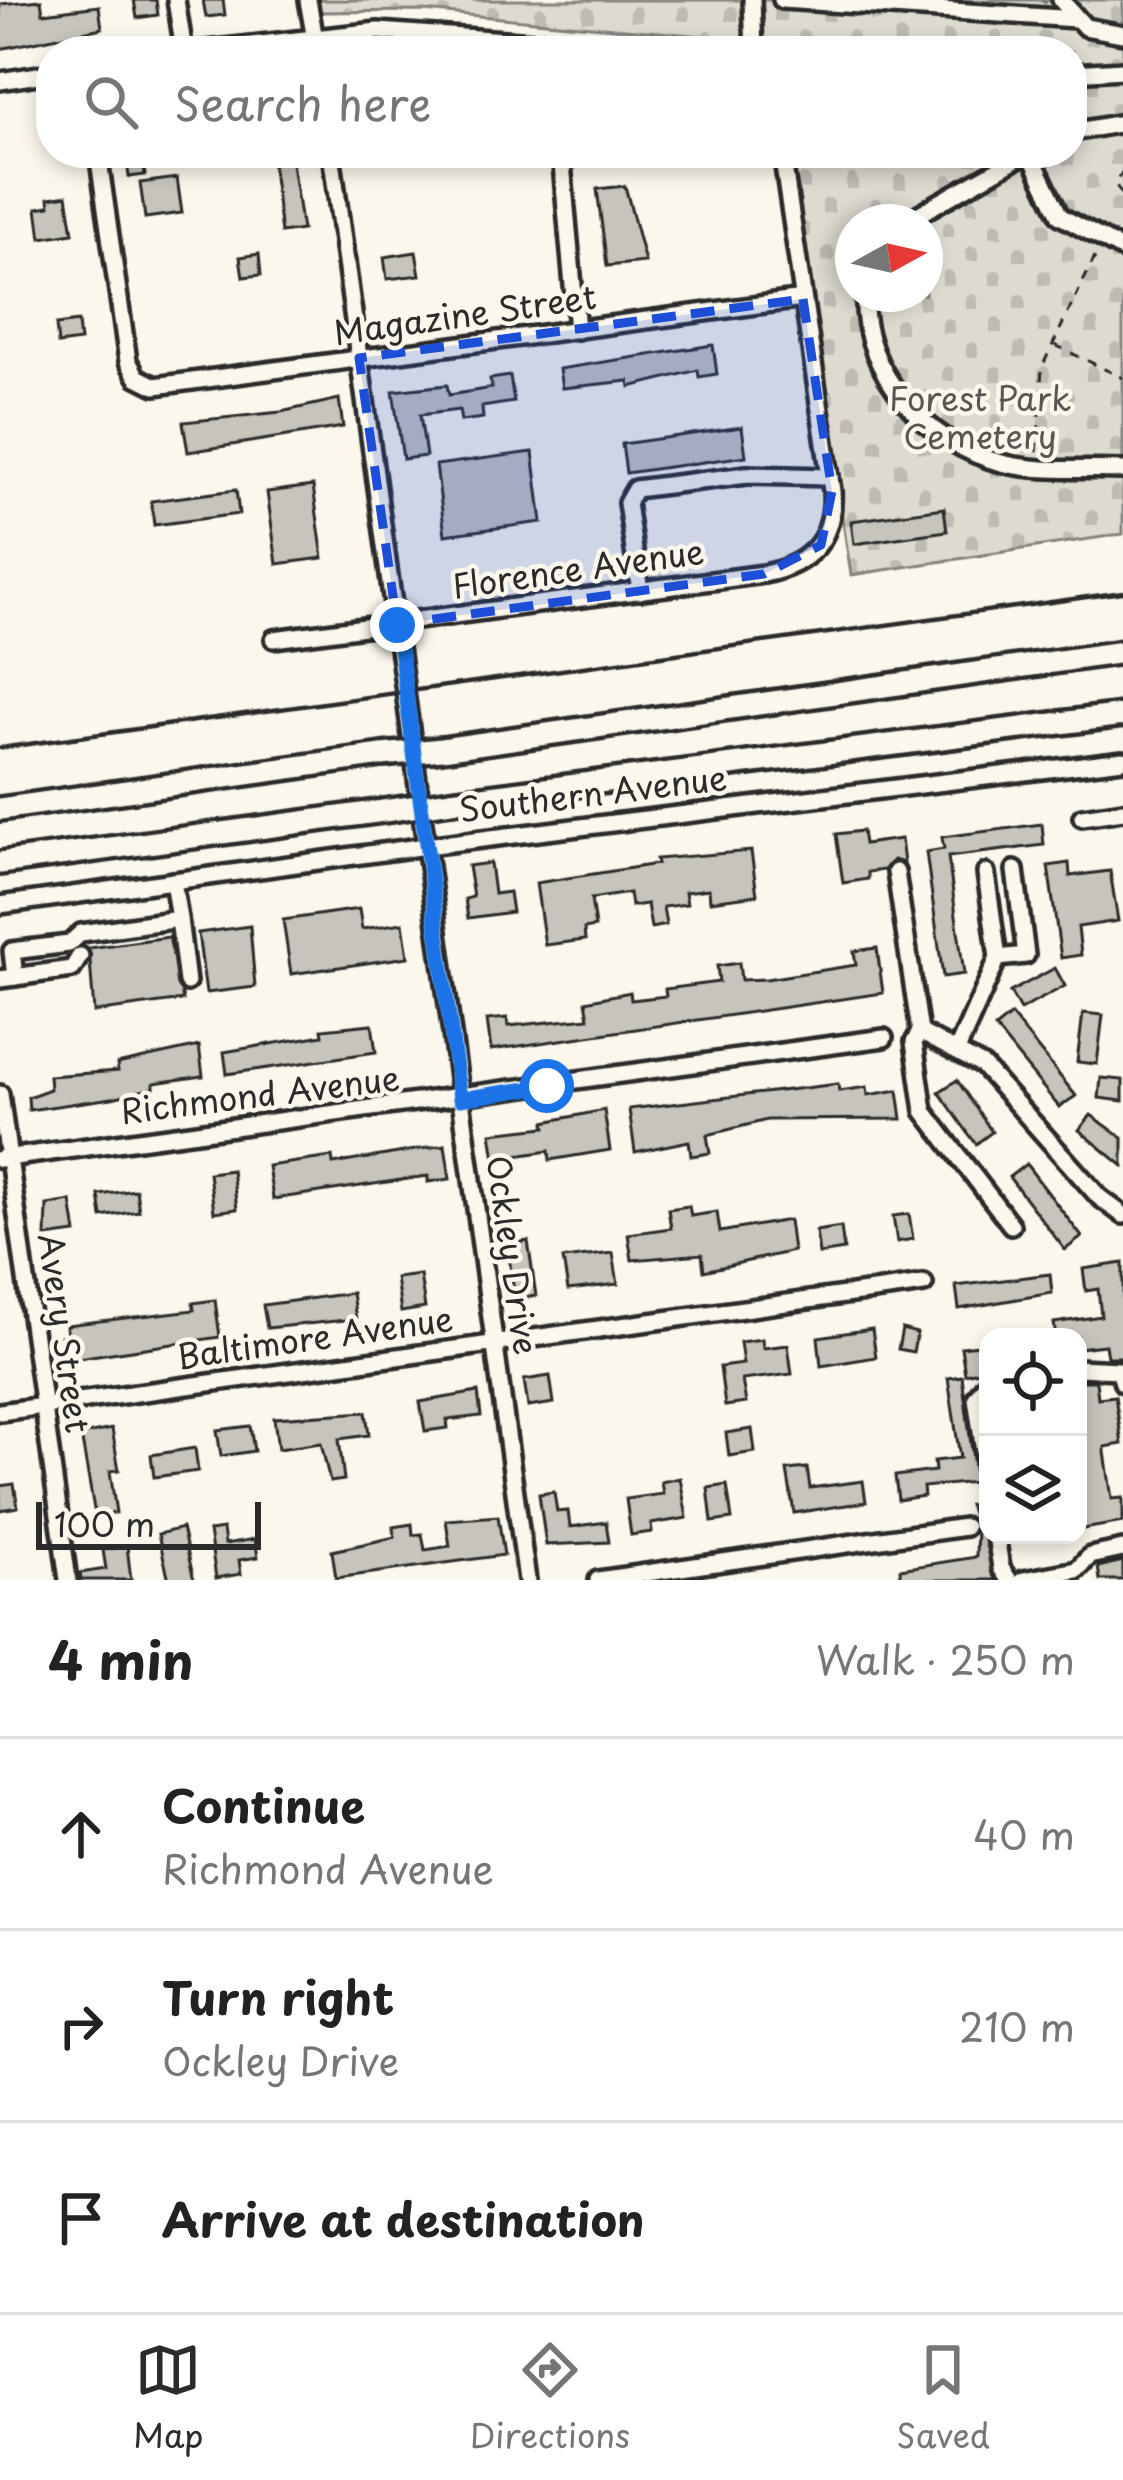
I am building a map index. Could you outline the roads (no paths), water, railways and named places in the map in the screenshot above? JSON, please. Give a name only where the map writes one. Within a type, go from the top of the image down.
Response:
[{"type":"highway","points":[[0,809],[1123,652]]},
{"type":"highway","points":[[0,863],[1123,715]]},
{"type":"street","points":[[176,0],[182,36]]},
{"type":"street","points":[[308,0],[315,36]]},
{"type":"street","points":[[752,0],[753,36]]},
{"type":"street","points":[[782,0],[1022,8],[1076,19]]},
{"type":"street","points":[[1061,0],[1090,30],[1123,34]]},
{"type":"street","points":[[378,36],[423,31],[465,36]]},
{"type":"street","points":[[1087,72],[1123,70]]},
{"type":"street","points":[[0,81],[36,75]]},
{"type":"street","points":[[1087,129],[1123,123]]},
{"type":"street","name":"Magazine Street","points":[[100,168],[126,354],[137,377],[163,387],[803,299]]},
{"type":"street","name":"Ockley Drive","points":[[333,168],[526,1580]]},
{"type":"street","points":[[562,168],[578,330]]},
{"type":"street","points":[[640,591],[627,503],[635,488],[747,475],[830,477],[784,168]]},
{"type":"street","points":[[937,204],[1001,168]]},
{"type":"street","points":[[1035,168],[1055,210],[1123,250]]},
{"type":"street","points":[[867,312],[870,341],[885,373],[916,412],[961,448],[1000,463],[1123,470]]},
{"type":"street","name":"Florence Avenue","points":[[274,639],[777,572],[814,553],[831,525],[830,477]]},
{"type":"street","name":"Southern Avenue","points":[[0,905],[426,846],[1123,760]]},
{"type":"street","points":[[1082,817],[1123,812]]},
{"type":"street","points":[[998,958],[1026,955],[1015,870]]},
{"type":"street","points":[[896,872],[920,1032],[914,1042],[924,1111],[1011,1225]]},
{"type":"street","points":[[958,1048],[998,958],[986,873]]},
{"type":"street","points":[[173,881],[187,982]]},
{"type":"street","points":[[8,978],[82,948],[179,919]]},
{"type":"street","points":[[8,978],[12,951],[82,948]]},
{"type":"street","points":[[920,1032],[958,1048],[983,1066],[1099,1197],[1123,1215]]},
{"type":"street","name":"Richmond Avenue","points":[[4,1159],[884,1038]]},
{"type":"street","name":"Avery Street","points":[[0,1094],[4,1159],[68,1580]]},
{"type":"street","name":"Baltimore Avenue","points":[[0,1412],[924,1284]]},
{"type":"street","points":[[1087,1367],[1119,1370],[1123,1383]]},
{"type":"street","points":[[598,1580],[965,1528]]},
{"type":"street","points":[[997,1544],[1001,1568],[1009,1580]]},
{"type":"street","points":[[1023,1580],[1078,1575],[1090,1556],[1123,1549]]},
{"type":"railway","points":[[0,748],[1123,592]]},
{"type":"park label","name":"Forest Park Cemetery","points":[[980,418]]}]
